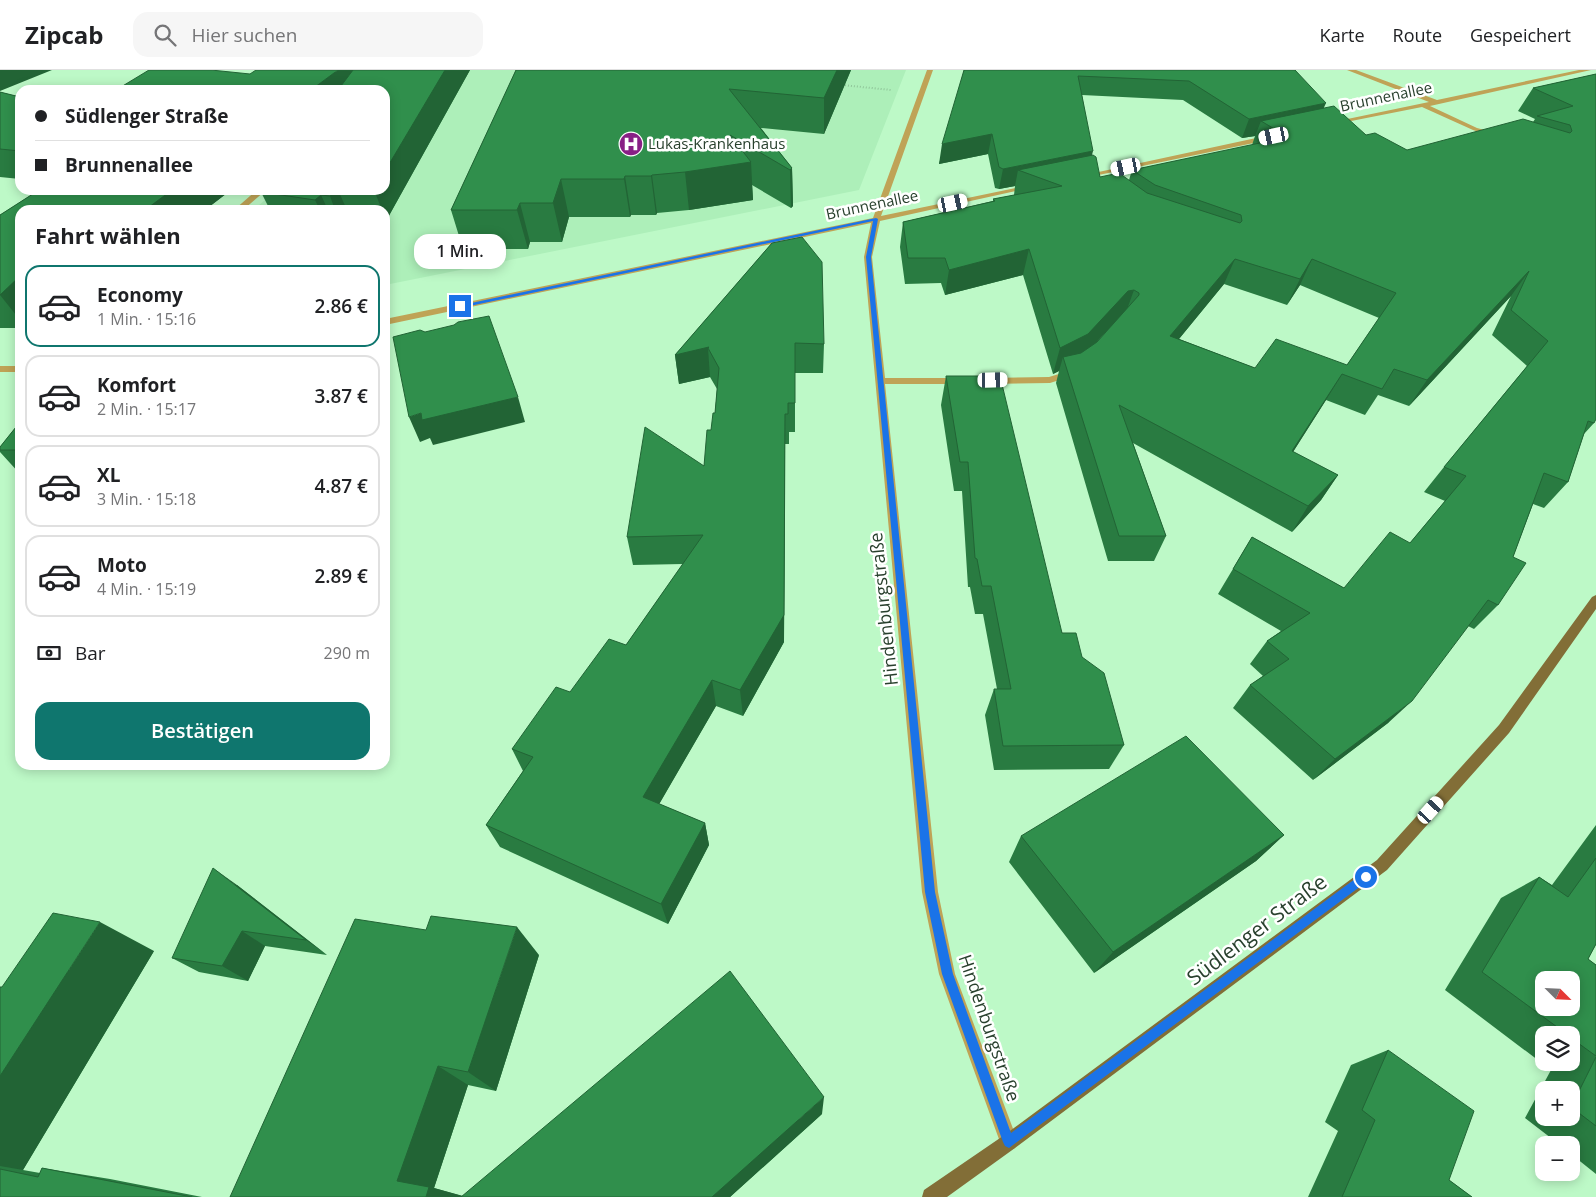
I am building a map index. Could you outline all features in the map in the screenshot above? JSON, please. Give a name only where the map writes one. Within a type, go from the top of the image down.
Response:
[{"type":"main road","name":"Südlenger Straße","points":[[931,1197],[1009,1142],[1382,865],[1504,728],[1596,600]]},
{"type":"street","name":"Hindenburgstraße","points":[[930,70],[876,219],[868,257],[930,892],[947,974],[1009,1142]]},
{"type":"street","points":[[1350,70],[1437,102]]},
{"type":"street","name":"Brunnenallee","points":[[1328,125],[1588,70]]},
{"type":"street","name":"Brunnenallee","points":[[1571,74],[1596,73]]},
{"type":"street","points":[[1423,105],[1474,128],[1509,140]]},
{"type":"street","points":[[1079,177],[1280,135]]},
{"type":"street","points":[[1089,175],[1096,180]]},
{"type":"street","name":"Brunnenallee","points":[[390,321],[1040,185]]},
{"type":"street","points":[[244,205],[256,195]]},
{"type":"street","points":[[880,381],[1050,380],[1068,375],[1080,368]]},
{"type":"street","points":[[0,369],[15,369]]},
{"type":"path","points":[[842,85],[922,92]]},
{"type":"shaded area","name":"Lukas-Krankenhaus","points":[[419,70],[906,70],[859,190],[390,284],[390,205],[259,205],[271,195],[390,195],[390,172]]},
{"type":"building","points":[[149,70],[211,70],[250,74],[256,70],[338,70],[318,85],[124,85]]},
{"type":"building","points":[[353,70],[445,70],[390,163],[390,85],[342,85]]},
{"type":"building","points":[[516,70],[837,70],[824,98],[729,89],[792,168],[790,170],[730,135],[751,162],[651,176],[625,176],[624,179],[561,179],[553,203],[520,203],[517,210],[451,210]]},
{"type":"building","points":[[964,70],[1295,70],[1326,103],[1249,119],[1189,81],[1078,76],[1093,151],[1003,169],[999,167],[992,134],[942,144]]},
{"type":"building","points":[[1596,74],[1596,419],[1594,423],[1588,421],[1568,482],[1544,473],[1513,557],[1526,563],[1498,605],[1488,600],[1412,701],[1335,759],[1250,685],[1289,659],[1267,641],[1310,613],[1233,569],[1252,537],[1344,588],[1390,532],[1410,543],[1466,476],[1444,467],[1548,341],[1511,310],[1529,271],[1427,380],[1394,369],[1382,389],[1342,374],[1292,451],[1338,475],[1308,506],[1119,405],[1166,536],[1119,536],[1063,357],[1081,353],[1097,342],[1139,293],[1134,290],[1128,291],[1088,334],[1060,348],[1029,249],[949,270],[945,258],[908,258],[903,222],[995,201],[993,199],[1062,186],[1018,170],[1093,155],[1096,157],[1100,177],[1119,173],[1147,193],[1240,223],[1242,221],[1241,215],[1155,185],[1132,170],[1288,137],[1261,121],[1334,106],[1366,135],[1375,133],[1407,150],[1523,119],[1570,133],[1572,131],[1570,125],[1537,116],[1573,106],[1533,88]],"holes":[[[1235,259],[1300,279],[1312,259],[1396,293],[1347,365],[1276,339],[1255,368],[1170,336]]]},
{"type":"building","points":[[0,92],[15,96],[15,150],[0,149]]},
{"type":"building","points":[[31,195],[165,195],[152,205],[16,205]]},
{"type":"building","points":[[281,195],[321,195],[315,200]]},
{"type":"building","points":[[15,205],[15,281],[0,295],[0,215]]},
{"type":"building","points":[[802,237],[822,262],[824,344],[795,343],[795,403],[788,403],[788,414],[785,414],[784,615],[740,690],[712,680],[643,797],[705,823],[661,904],[486,825],[533,757],[512,749],[556,687],[570,692],[609,639],[626,645],[703,535],[627,537],[645,427],[704,466],[707,430],[711,430],[713,413],[715,413],[719,368],[709,347],[675,355],[772,243]]},
{"type":"building","points":[[489,316],[518,397],[422,420],[421,413],[409,417],[393,337],[420,330],[425,332],[454,325],[458,322]]},
{"type":"building","points":[[946,376],[1000,376],[1062,633],[1076,633],[1082,657],[1104,673],[1124,745],[1003,746],[994,689],[1011,689],[991,586],[982,586],[977,559],[975,558],[968,462],[960,462]]},
{"type":"building","points":[[15,428],[15,450],[0,450],[0,447]]},
{"type":"building","points":[[1186,736],[1284,835],[1113,952],[1021,836]]},
{"type":"building","points":[[1596,858],[1596,944],[1588,959],[1596,965],[1596,1056],[1580,1044],[1580,1026],[1556,1026],[1542,1016],[1580,1016],[1580,971],[1535,971],[1535,1011],[1482,972],[1539,877],[1568,897]]},
{"type":"building","points":[[213,868],[306,940],[242,931],[222,966],[172,958]]},
{"type":"building","points":[[53,913],[100,922],[0,1076],[0,987],[2,987]]},
{"type":"building","points":[[431,916],[517,927],[468,1072],[438,1066],[397,1181],[429,1187],[426,1197],[230,1197],[355,919],[426,930]]},
{"type":"building","points":[[730,971],[824,1097],[712,1197],[461,1197]]},
{"type":"building","points":[[1388,1050],[1474,1111],[1449,1180],[1472,1197],[1342,1197],[1375,1120],[1362,1110]]},
{"type":"building","points":[[1596,1057],[1596,1126],[1580,1114],[1580,1089]]},
{"type":"building","points":[[42,1168],[192,1197],[0,1197],[0,1169],[38,1177]]},
{"type":"place","name":"Lukas-Krankenhaus","points":[[631,144]]},
{"type":"route","points":[[460,306],[876,219],[868,257],[930,892],[947,974],[1009,1142],[1366,877]]}]
